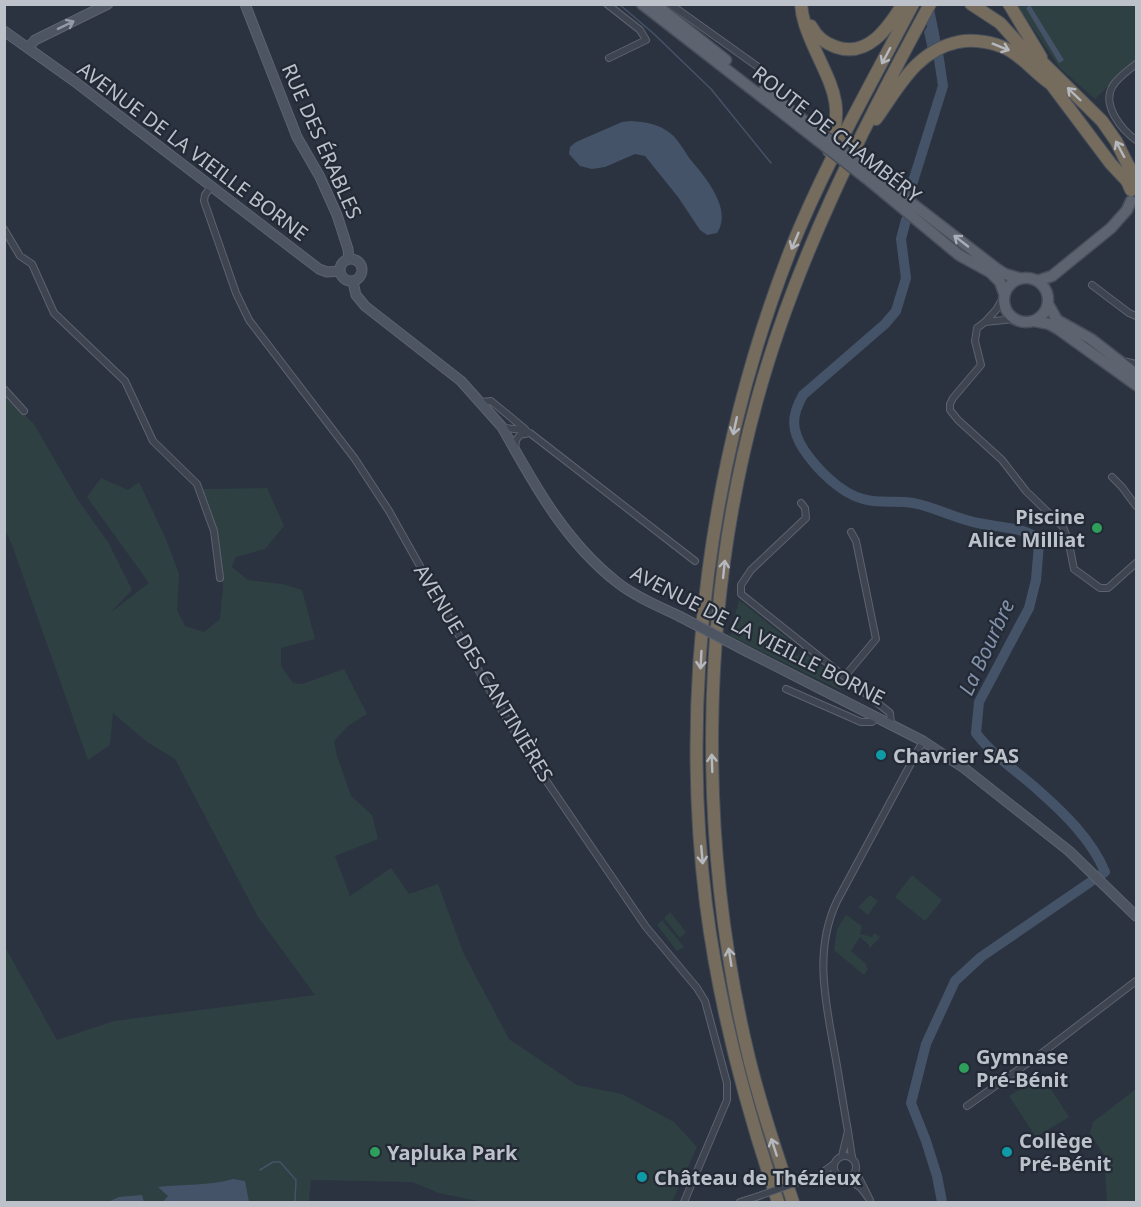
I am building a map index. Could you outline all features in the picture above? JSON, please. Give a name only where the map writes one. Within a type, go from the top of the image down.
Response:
[{"type":"highway","points":[[801,4],[806,28],[830,80],[837,105],[837,122],[824,160],[818,187]]},
{"type":"highway","points":[[806,4],[808,20],[816,35],[828,44],[849,50],[865,46],[875,40],[888,27],[903,4]]},
{"type":"highway","points":[[778,1203],[755,1134],[735,1060],[706,904],[700,827],[698,742],[700,675],[710,561],[724,476],[742,395],[779,282],[818,187],[913,4]]},
{"type":"highway","points":[[793,1203],[769,1130],[749,1057],[722,904],[715,827],[712,745],[716,656],[724,561],[738,481],[757,401],[784,316],[855,146],[930,4]]},
{"type":"highway","points":[[971,4],[1000,23],[1012,35],[1049,78],[1050,84]]},
{"type":"highway","points":[[978,4],[998,17],[1102,121],[1137,178]]},
{"type":"highway","points":[[1009,4],[1047,65]]},
{"type":"highway","points":[[855,146],[908,74],[928,54],[944,46],[964,41],[996,44],[1019,57],[1050,84],[1111,164],[1127,181],[1134,199]]},
{"type":"main road","name":"RUE DES ÉRABLES","points":[[245,4],[297,137],[338,215],[349,259]]},
{"type":"main road","name":"ROUTE DE CHAMBÉRY","points":[[642,4],[817,135]]},
{"type":"main road","name":"ROUTE DE CHAMBÉRY","points":[[655,4],[868,175],[997,269],[1019,278]]},
{"type":"main road","points":[[28,48],[35,40],[107,5]]},
{"type":"main road","name":"AVENUE DE LA VIEILLE BORNE","points":[[4,31],[319,269],[327,272],[340,271],[344,279],[353,282],[356,295],[365,306],[460,381],[481,402],[502,427],[562,527],[589,558],[619,584],[645,600],[923,741],[964,768],[1069,851],[1137,916]]},
{"type":"main road","name":"ROUTE DE CHAMBÉRY","points":[[868,175],[959,255],[990,272],[1000,282],[1004,296]]},
{"type":"main road","points":[[1037,281],[1052,276],[1111,228],[1134,199]]},
{"type":"main road","points":[[1034,321],[1043,314],[1057,281],[1109,238],[1134,199]]},
{"type":"main road","points":[[340,271],[343,263],[349,259],[359,262],[362,268],[360,278],[353,282]]},
{"type":"main road","points":[[1137,374],[1091,339],[1057,320],[1037,281],[1019,278],[1008,286],[1004,296],[1004,306],[1014,319],[1034,321],[1058,329],[1137,385]]},
{"type":"street","points":[[606,4],[640,30],[646,40],[609,58]]},
{"type":"street","points":[[670,4],[761,69]]},
{"type":"street","points":[[1137,64],[1112,87],[1109,98],[1112,111],[1130,135],[1137,140]]},
{"type":"street","name":"AVENUE DES CANTINIÈRES","points":[[211,187],[204,201],[236,293],[249,320],[356,459],[528,754],[646,927],[697,988],[705,1001],[727,1083],[727,1100],[685,1200]]},
{"type":"street","points":[[4,228],[20,256],[32,264],[54,313],[125,381],[153,441],[197,484],[214,531],[220,578]]},
{"type":"street","points":[[1092,285],[1129,313],[1137,316]]},
{"type":"street","points":[[1004,296],[996,310],[977,328],[975,341],[981,365],[953,398],[950,410],[1002,460],[1026,491],[1063,527],[1074,569],[1100,588],[1108,588],[1137,563]]},
{"type":"street","points":[[985,322],[1014,319]]},
{"type":"street","points":[[1117,360],[1137,364]]},
{"type":"street","points":[[4,389],[24,411]]},
{"type":"street","points":[[481,402],[491,401],[695,561]]},
{"type":"street","points":[[502,427],[511,430],[519,428],[530,433]]},
{"type":"street","points":[[515,450],[516,440],[520,435],[530,433]]},
{"type":"street","points":[[1112,477],[1137,506]]},
{"type":"street","points":[[801,502],[805,508],[806,518],[751,570],[741,585],[741,594],[890,713],[891,724]]},
{"type":"street","points":[[845,676],[876,639],[856,541],[851,532]]},
{"type":"street","points":[[786,689],[861,722],[872,722],[876,717]]},
{"type":"street","points":[[871,1201],[856,1172],[857,1165],[852,1157],[823,989],[824,944],[830,915],[923,741]]},
{"type":"street","points":[[967,1106],[1137,981]]},
{"type":"street","points":[[843,1156],[848,1131]]},
{"type":"street","points":[[818,1176],[837,1159],[843,1156],[852,1157]]},
{"type":"street","points":[[834,1164],[837,1175]]},
{"type":"street","points":[[847,1178],[856,1172]]},
{"type":"street","points":[[740,1203],[804,1180],[818,1176],[837,1175],[847,1178],[861,1188],[871,1201]]},
{"type":"shaded area","points":[[1017,5],[1136,5],[1136,60],[1095,99],[1060,68]]},
{"type":"shaded area","points":[[5,396],[34,424],[78,500],[108,542],[132,590],[110,613],[149,583],[87,497],[101,478],[128,490],[139,482],[166,539],[179,574],[177,610],[185,626],[204,632],[220,619],[223,588],[219,541],[202,489],[267,488],[284,526],[265,549],[236,557],[232,567],[248,580],[282,584],[302,590],[315,639],[281,648],[281,666],[293,683],[302,684],[344,669],[367,714],[348,726],[334,741],[351,796],[372,815],[378,839],[335,856],[350,896],[391,868],[409,894],[438,884],[463,952],[509,1039],[577,1085],[622,1094],[674,1122],[697,1147],[672,1202],[478,1201],[439,1193],[412,1182],[311,1180],[309,1202],[5,1202],[5,947],[57,1040],[114,1021],[315,995],[258,917],[175,759],[147,742],[113,713],[110,745],[88,760],[5,530]]},
{"type":"shaded area","points":[[739,600],[794,644],[793,654],[797,656],[803,651],[843,684],[840,690],[730,636]]},
{"type":"shaded area","points":[[912,875],[942,900],[925,921],[895,897]]},
{"type":"shaded area","points":[[870,895],[878,901],[868,915],[858,907]]},
{"type":"shaded area","points":[[670,912],[686,932],[680,938],[664,918]]},
{"type":"shaded area","points":[[846,915],[862,926],[860,934],[872,937],[874,933],[880,937],[869,949],[869,945],[860,937],[851,951],[867,965],[868,969],[864,975],[834,950],[837,929]]},
{"type":"shaded area","points":[[662,920],[684,947],[677,951],[657,925]]},
{"type":"shaded area","points":[[1042,1075],[1069,1117],[1036,1137],[1009,1096]]},
{"type":"shaded area","points":[[1136,1089],[1136,1202],[1107,1202],[1104,1155],[1090,1133],[1093,1122]]},
{"type":"water","points":[[1030,5],[1064,60],[1059,63],[1026,8]]},
{"type":"water","points":[[934,14],[939,44],[928,50],[924,32]]},
{"type":"water","points":[[631,121],[661,127],[679,142],[715,194],[722,214],[717,233],[707,235],[700,230],[678,197],[645,156],[635,154],[605,167],[592,169],[580,166],[569,154],[570,147],[576,142],[622,122]]},
{"type":"water","points":[[233,1179],[245,1181],[249,1202],[163,1202],[168,1196],[158,1187],[205,1184]]},
{"type":"water","points":[[142,1195],[144,1202],[108,1202],[119,1197]]},
{"type":"waterway","points":[[619,4],[711,89],[771,163]]},
{"type":"waterway","name":"La Bourbre","points":[[910,191],[943,86],[928,4]]},
{"type":"waterway","name":"La Bourbre","points":[[906,220],[901,239],[906,278],[896,311],[885,324],[803,395],[795,416],[797,436],[815,465],[838,486],[854,496],[882,502],[907,502],[921,505],[970,521],[1016,529],[1036,537],[1039,544],[1036,580],[1029,608],[979,702],[976,733],[1067,818],[1093,849],[1105,872],[981,957],[955,981],[926,1044],[911,1103],[937,1176],[942,1202]]},
{"type":"waterway","points":[[260,1170],[273,1162],[280,1162],[296,1180],[295,1202]]},
{"type":"place","name":"Piscine Alice Milliat","points":[[1097,528]]},
{"type":"place","name":"Chavrier SAS","points":[[881,755]]},
{"type":"place","name":"Gymnase Pré-Bénit","points":[[964,1068]]},
{"type":"place","name":"Yapluka Park","points":[[375,1152]]},
{"type":"place","name":"Collège Pré-Bénit","points":[[1007,1152]]},
{"type":"place","name":"Château de Thézieux","points":[[642,1177]]}]
